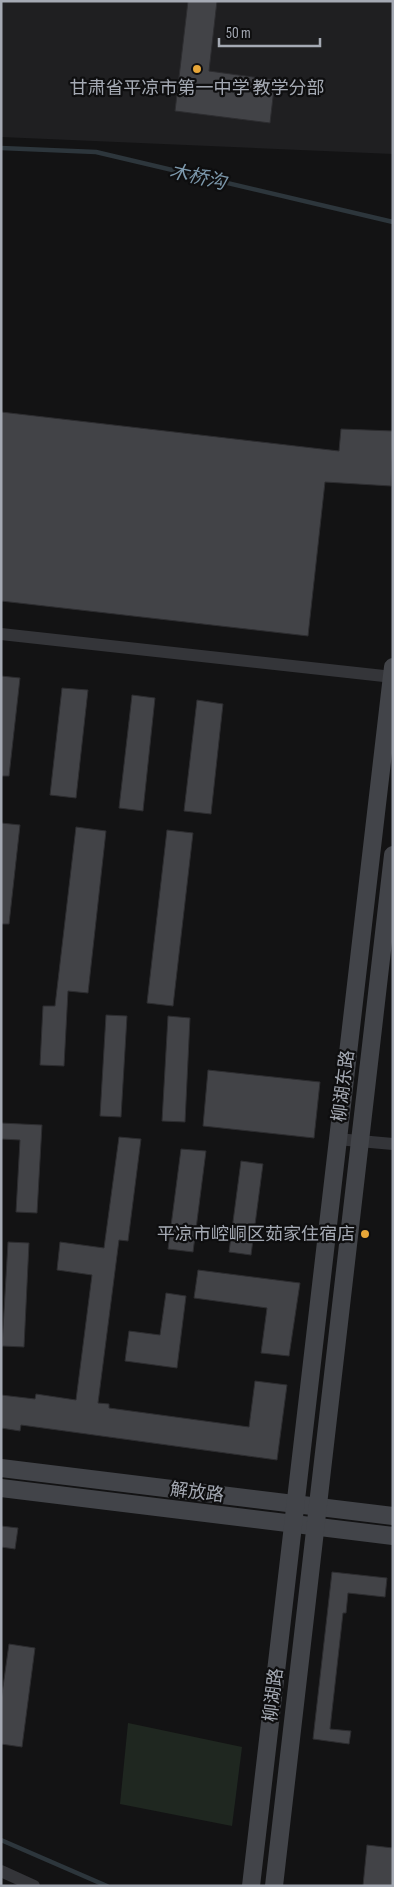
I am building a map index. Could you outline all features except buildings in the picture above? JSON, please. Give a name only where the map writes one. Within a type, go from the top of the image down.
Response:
[{"type":"main road","name":"柳湖东路","points":[[295,1504],[392,674]]},
{"type":"main road","name":"柳湖东路","points":[[318,1507],[393,855]]},
{"type":"main road","name":"解放路","points":[[1,1468],[393,1516]]},
{"type":"main road","name":"解放路","points":[[1,1488],[393,1536]]},
{"type":"main road","name":"柳湖路","points":[[251,1886],[295,1504]]},
{"type":"main road","name":"柳湖路","points":[[274,1886],[318,1507]]},
{"type":"street","points":[[1,634],[392,674]]},
{"type":"street","points":[[337,1140],[393,1144]]},
{"type":"street","points":[[1,1872],[34,1886]]},
{"type":"shaded area","name":"甘肃省平凉市第一中学 教学分部","points":[[1,1],[393,1],[393,154],[1,137]]},
{"type":"shaded area","points":[[128,1723],[242,1747],[232,1826],[120,1804]]},
{"type":"waterway","name":"木桥沟","points":[[1,148],[96,152],[393,222]]},
{"type":"waterway","points":[[1,1840],[107,1886]]},
{"type":"place","name":"甘肃省平凉市第一中学 教学分部","points":[[197,69]]},
{"type":"place","name":"平凉市崆峒区茹家住宿店","points":[[365,1234]]}]
